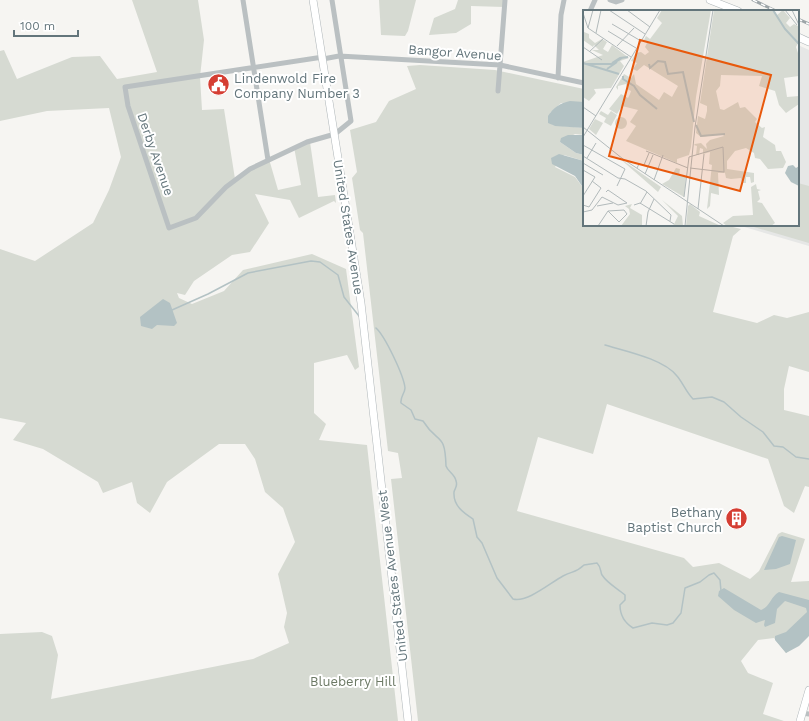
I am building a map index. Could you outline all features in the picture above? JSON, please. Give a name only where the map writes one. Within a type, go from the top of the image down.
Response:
[{"type":"street","points":[[243,0],[268,160],[307,142],[335,134],[351,121],[339,56],[332,0]]},
{"type":"street","name":"United States Avenue","points":[[314,0],[361,303],[378,454]]},
{"type":"street","points":[[498,91],[504,0]]},
{"type":"street","points":[[558,78],[561,15],[564,0]]},
{"type":"street","points":[[590,10],[595,0]]},
{"type":"street","points":[[610,0],[616,2],[622,0]]},
{"type":"street","points":[[710,0],[735,10]]},
{"type":"street","points":[[799,37],[809,42]]},
{"type":"street","name":"Bangor Avenue","points":[[125,87],[339,56],[500,65],[583,83]]},
{"type":"street","name":"Derby Avenue","points":[[125,87],[128,106],[169,228],[196,218],[226,186],[238,177],[268,160]]},
{"type":"street","name":"United States Avenue West","points":[[378,454],[408,721]]},
{"type":"street","points":[[800,721],[806,714],[809,690]]},
{"type":"shaded area","points":[[799,45],[809,50],[809,246],[741,226],[799,226]]},
{"type":"shaded area","points":[[566,102],[583,102],[583,128],[555,126],[548,123],[548,116],[552,111],[557,106]]},
{"type":"shaded area","points":[[568,135],[583,135],[583,155],[576,153],[560,142],[561,138]]},
{"type":"shaded area","points":[[559,154],[583,161],[583,188],[575,176],[552,164],[551,158]]},
{"type":"shaded area","points":[[163,299],[170,303],[177,323],[174,326],[157,325],[152,329],[141,326],[140,317]]},
{"type":"shaded area","points":[[782,536],[796,540],[790,564],[776,569],[764,570],[779,537]]},
{"type":"shaded area","points":[[724,588],[761,610],[764,609],[779,592],[809,600],[809,636],[799,646],[786,653],[775,640],[775,636],[786,632],[807,612],[806,608],[785,601],[777,609],[775,623],[765,627],[765,620],[756,623],[734,610],[718,596],[719,591]]},
{"type":"green space","name":"Blueberry Hill","points":[[132,0],[198,0],[204,40],[200,77],[202,110],[224,109],[235,179],[269,159],[278,190],[301,185],[294,147],[310,142],[318,197],[335,195],[336,203],[334,201],[299,218],[290,200],[255,194],[269,223],[250,252],[232,255],[194,281],[185,295],[177,293],[179,298],[192,304],[224,291],[243,270],[312,254],[346,269],[359,367],[355,370],[347,355],[314,363],[314,413],[326,424],[319,440],[367,445],[398,721],[0,721],[0,634],[42,632],[52,636],[58,655],[51,699],[253,659],[289,643],[284,627],[287,613],[278,574],[295,542],[283,508],[265,492],[255,459],[245,444],[219,444],[167,482],[150,513],[137,503],[132,482],[103,493],[98,482],[43,449],[13,440],[26,423],[0,418],[0,249],[35,261],[93,223],[109,190],[121,157],[109,108],[47,111],[0,121],[0,51],[4,50],[17,79],[72,57],[100,56],[117,79],[157,72]]},
{"type":"green space","points":[[379,0],[416,0],[408,31],[405,36],[381,35]]},
{"type":"green space","points":[[458,0],[504,0],[504,7],[471,6],[471,24],[456,33],[429,35],[434,18],[455,9]]},
{"type":"green space","points":[[420,65],[495,70],[583,89],[583,102],[561,103],[550,113],[552,125],[583,128],[583,135],[575,134],[560,142],[576,153],[583,155],[583,161],[564,155],[555,167],[575,177],[583,188],[583,226],[729,226],[741,229],[733,236],[713,312],[757,323],[774,315],[787,318],[809,312],[809,372],[789,366],[784,389],[784,410],[809,416],[809,487],[805,486],[794,513],[784,506],[768,459],[607,404],[593,454],[538,437],[517,511],[684,558],[693,567],[719,563],[750,579],[759,571],[778,534],[782,532],[805,539],[791,582],[809,581],[809,635],[786,653],[774,638],[758,640],[741,661],[748,673],[773,683],[763,714],[784,721],[418,721],[391,479],[402,478],[398,453],[388,451],[363,233],[360,230],[352,178],[357,172],[350,130],[376,122],[389,101],[416,89],[407,66]]},
{"type":"green space","points":[[799,183],[809,186],[809,243],[750,226],[799,226]]},
{"type":"waterway","points":[[172,310],[208,294],[248,273],[311,261],[320,262],[338,275],[344,297],[359,316]]},
{"type":"waterway","points":[[376,328],[389,347],[404,382],[405,388],[401,403],[411,410],[415,419],[423,421],[440,439],[444,448],[446,466],[457,483],[454,492],[455,501],[457,505],[473,519],[477,537],[482,543],[497,578],[513,599],[525,598],[584,565],[597,563],[604,578],[625,595],[625,600],[620,605],[621,613],[625,621],[633,628],[652,623],[667,625],[673,623],[681,613],[685,588],[700,582],[709,575],[714,573],[720,580],[721,591]]},
{"type":"waterway","points":[[605,345],[644,356],[663,365],[677,376],[693,399],[712,397],[724,402],[741,417],[763,432],[774,446],[783,447],[796,457],[809,459]]},
{"type":"railway","points":[[753,0],[774,10]]},
{"type":"railway","points":[[799,19],[809,24]]},
{"type":"place","name":"Lindenwold Fire Company Number 3","points":[[219,85]]},
{"type":"place","name":"Bethany Baptist Church","points":[[737,519]]}]
